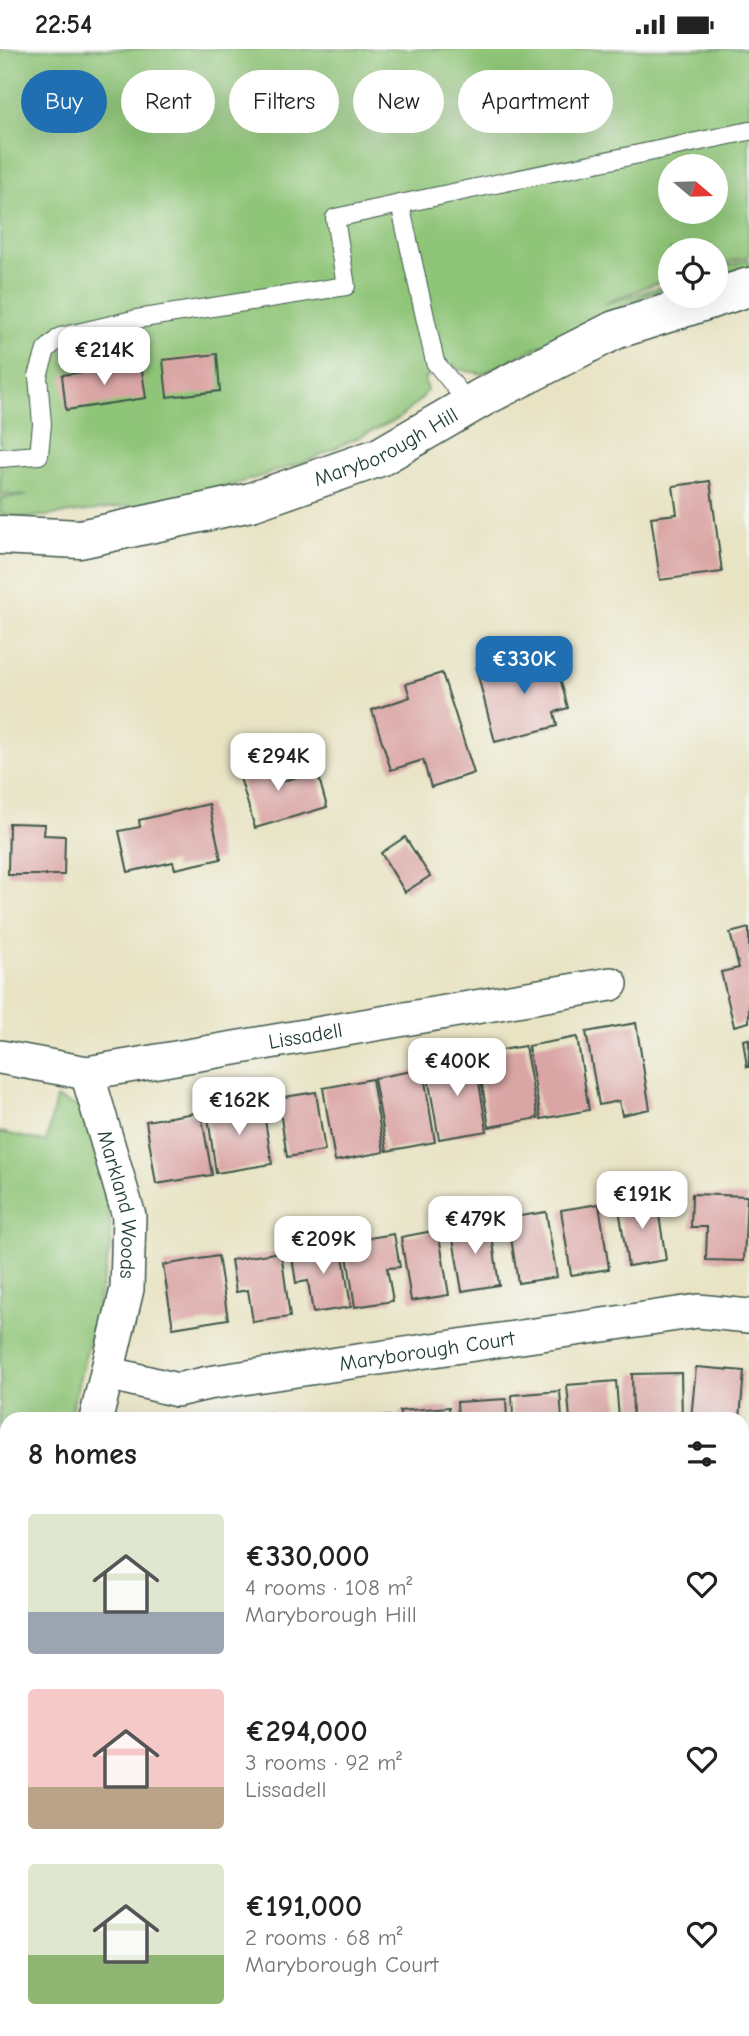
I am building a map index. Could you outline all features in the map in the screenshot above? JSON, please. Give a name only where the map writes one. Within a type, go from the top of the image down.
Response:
[{"type":"street","name":"Maryborough Hill","points":[[0,535],[80,539],[251,502],[380,457],[470,405],[615,330],[749,287]]},
{"type":"street","name":"Lissadell","points":[[0,1057],[87,1073],[611,984]]},
{"type":"street","name":"Markland Woods","points":[[87,1073],[129,1216],[127,1289],[98,1412]]},
{"type":"street","name":"Maryborough Court","points":[[108,1373],[177,1390],[208,1383],[698,1311],[749,1316]]},
{"type":"lane","points":[[0,458],[39,455],[42,424],[38,376],[46,350],[60,337],[137,319],[346,286],[335,218],[749,131]]},
{"type":"lane","points":[[400,204],[435,362],[470,405]]},
{"type":"green space","points":[[0,49],[749,49],[749,256],[728,262],[728,238],[658,238],[658,283],[604,304],[658,288],[658,292],[642,297],[482,374],[456,369],[455,365],[424,378],[427,390],[422,398],[398,419],[305,462],[220,489],[145,504],[25,518],[0,513],[0,498],[27,496],[0,494]]},
{"type":"green space","points":[[749,259],[749,268],[728,272],[728,265]]},
{"type":"green space","points":[[56,1098],[78,1107],[96,1143],[108,1193],[111,1244],[71,1412],[0,1412],[0,1132],[46,1142]]},
{"type":"building","points":[[217,354],[220,391],[167,397],[163,360]]},
{"type":"building","points":[[141,364],[146,398],[66,410],[62,375]]},
{"type":"building","points":[[710,481],[722,572],[660,580],[651,517],[677,514],[673,486]]},
{"type":"building","points":[[551,644],[568,708],[554,712],[557,726],[495,742],[476,668],[492,664],[495,676],[529,668],[524,650]]},
{"type":"building","points":[[442,673],[474,773],[431,787],[423,760],[391,770],[372,710],[410,697],[406,684]]},
{"type":"building","points":[[265,756],[273,784],[317,771],[327,807],[255,828],[236,764]]},
{"type":"building","points":[[209,804],[221,859],[175,869],[173,862],[128,872],[119,831],[140,827],[139,820]]},
{"type":"building","points":[[9,823],[45,824],[44,835],[65,836],[64,875],[8,875]]},
{"type":"building","points":[[405,837],[430,876],[405,892],[381,853]]},
{"type":"building","points":[[749,928],[749,1022],[734,1026],[721,972],[739,968],[730,933]]},
{"type":"building","points":[[636,1023],[650,1109],[622,1115],[619,1101],[599,1105],[586,1032]]},
{"type":"building","points":[[577,1037],[589,1110],[541,1119],[528,1046]]},
{"type":"building","points":[[749,1039],[749,1067],[747,1067],[743,1040]]},
{"type":"building","points":[[525,1046],[538,1118],[489,1127],[477,1054]]},
{"type":"building","points":[[475,1058],[487,1131],[439,1139],[426,1066]]},
{"type":"building","points":[[423,1069],[435,1142],[387,1151],[374,1078]]},
{"type":"building","points":[[372,1079],[384,1152],[335,1161],[323,1088]]},
{"type":"building","points":[[316,1092],[325,1151],[287,1157],[278,1098]]},
{"type":"building","points":[[262,1101],[272,1164],[216,1173],[207,1110]]},
{"type":"building","points":[[201,1112],[212,1175],[156,1184],[146,1121]]},
{"type":"building","points":[[692,1194],[747,1196],[744,1261],[706,1260],[707,1227],[691,1227]]},
{"type":"building","points":[[656,1196],[666,1260],[628,1266],[618,1202]]},
{"type":"building","points":[[599,1204],[609,1269],[571,1275],[561,1210]]},
{"type":"building","points":[[546,1212],[557,1277],[518,1283],[508,1218]]},
{"type":"building","points":[[490,1221],[499,1285],[462,1291],[451,1227]]},
{"type":"building","points":[[438,1230],[449,1295],[411,1301],[401,1237]]},
{"type":"building","points":[[394,1234],[400,1267],[387,1268],[393,1301],[355,1307],[345,1242]]},
{"type":"building","points":[[341,1243],[351,1307],[313,1313],[308,1281],[296,1283],[291,1251]]},
{"type":"building","points":[[281,1252],[290,1317],[253,1322],[248,1290],[236,1292],[231,1260]]},
{"type":"building","points":[[218,1256],[228,1319],[173,1328],[163,1265]]},
{"type":"building","points":[[696,1367],[744,1371],[741,1412],[692,1412]]},
{"type":"building","points":[[681,1373],[682,1412],[633,1412],[632,1374]]},
{"type":"building","points":[[616,1381],[618,1412],[569,1412],[567,1385]]},
{"type":"building","points":[[560,1391],[562,1412],[513,1412],[512,1395]]},
{"type":"building","points":[[506,1399],[507,1412],[458,1412],[457,1402]]},
{"type":"building","points":[[449,1407],[449,1412],[400,1412]]}]
